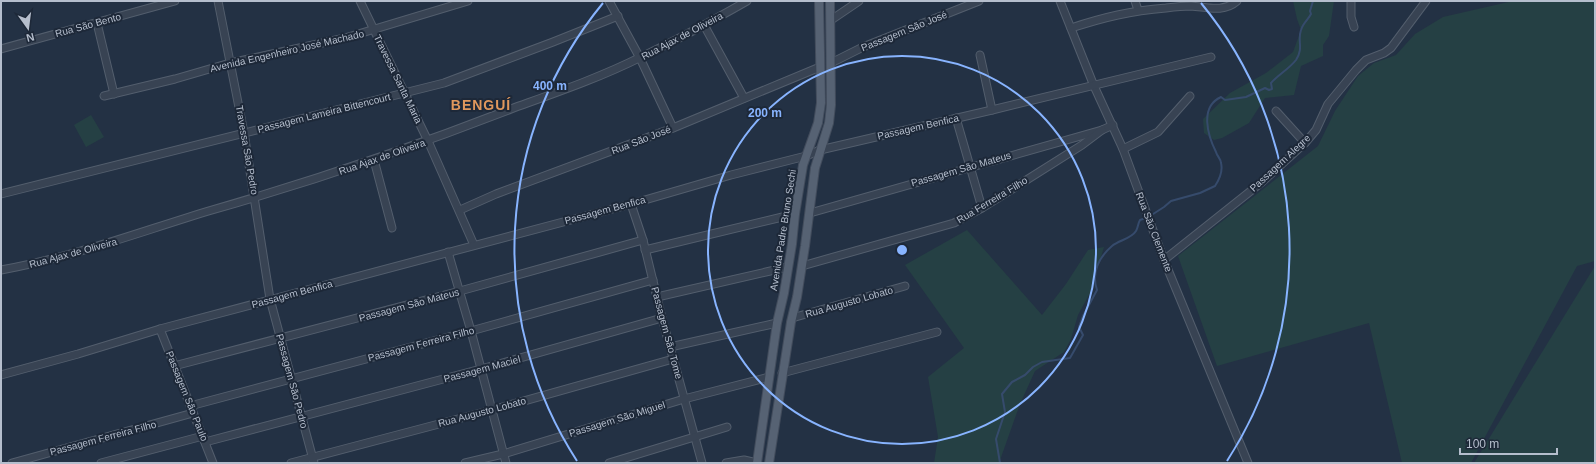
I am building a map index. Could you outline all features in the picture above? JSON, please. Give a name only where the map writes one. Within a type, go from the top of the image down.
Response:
[{"type":"main road","name":"Avenida Padre Bruno Sechi","points":[[757,463],[777,323],[784,293],[792,244],[795,214],[806,156],[818,122],[821,103],[819,1]]},
{"type":"main road","points":[[769,463],[782,373],[802,266],[815,168],[829,123],[831,105],[830,1]]},
{"type":"street","name":"Rua São Bento","points":[[1,49],[175,1]]},
{"type":"street","name":"Travessa São Pedro","points":[[218,1],[244,133],[270,299]]},
{"type":"street","name":"Travessa Santa Maria","points":[[360,1],[428,141],[460,210],[474,245]]},
{"type":"street","name":"Avenida Engenheiro José Machado","points":[[104,96],[175,79],[230,63],[345,38],[468,1]]},
{"type":"street","points":[[609,1],[640,58],[673,128]]},
{"type":"street","name":"Rua Ajax de Oliveira","points":[[1,270],[38,264],[96,248],[374,160],[428,141],[588,80],[640,58],[747,1]]},
{"type":"street","points":[[831,20],[859,1]]},
{"type":"street","name":"Passagem São José","points":[[831,63],[862,47],[978,1]]},
{"type":"street","name":"Rua São Clemente","points":[[1060,1],[1094,86],[1123,149],[1164,260],[1248,463]]},
{"type":"street","points":[[1135,1],[1138,10]]},
{"type":"street","points":[[1071,28],[1106,17],[1138,10],[1190,3],[1214,9],[1228,7],[1237,1]]},
{"type":"street","points":[[1351,1],[1351,17],[1354,27]]},
{"type":"street","name":"Passagem Alegre","points":[[1164,260],[1262,182],[1305,142],[1316,130],[1328,104],[1356,70],[1366,60],[1384,53],[1391,48],[1426,1]]},
{"type":"street","name":"Passagem Lameira Bittencourt","points":[[1,194],[405,92],[444,84],[618,16]]},
{"type":"street","points":[[97,22],[114,94]]},
{"type":"street","points":[[704,25],[744,98]]},
{"type":"street","points":[[980,55],[992,110]]},
{"type":"street","name":"Passagem Benfica","points":[[1,375],[78,354],[160,329],[631,204],[731,175],[806,156],[820,150],[1211,57]]},
{"type":"street","name":"Rua São José","points":[[460,210],[496,194],[673,128],[820,67]]},
{"type":"street","points":[[1123,149],[1158,132],[1190,96]]},
{"type":"street","points":[[1276,111],[1305,142]]},
{"type":"street","points":[[956,118],[982,208]]},
{"type":"street","name":"Passagem São Mateus","points":[[810,213],[1102,130],[1113,125]]},
{"type":"street","name":"Rua Ferreira Filho","points":[[802,266],[954,223],[982,208],[1102,130]]},
{"type":"street","points":[[374,160],[392,228]]},
{"type":"street","name":"Passagem São Tome","points":[[631,204],[643,240],[662,318],[702,463]]},
{"type":"street","points":[[645,250],[795,214]]},
{"type":"street","name":"Passagem São Mateus","points":[[174,366],[460,291],[643,240]]},
{"type":"street","points":[[448,252],[471,331],[506,463]]},
{"type":"street","points":[[657,297],[788,268]]},
{"type":"street","name":"Passagem Ferreira Filho","points":[[190,406],[290,378],[471,331],[653,280]]},
{"type":"street","name":"Rua Augusto Lobato","points":[[792,318],[905,286]]},
{"type":"street","name":"Passagem São Pedro","points":[[270,299],[313,460]]},
{"type":"street","name":"Passagem Maciel","points":[[204,439],[301,418],[662,318]]},
{"type":"street","points":[[670,347],[777,323]]},
{"type":"street","name":"Passagem São Paulo","points":[[160,329],[213,463]]},
{"type":"street","points":[[782,373],[937,332]]},
{"type":"street","name":"Rua Augusto Lobato","points":[[291,463],[313,460],[673,359]]},
{"type":"street","name":"Passagem São Miguel","points":[[465,463],[503,454],[684,399],[769,377]]},
{"type":"street","name":"Passagem Ferreira Filho","points":[[12,463],[193,413]]},
{"type":"street","points":[[609,463],[727,427]]},
{"type":"street","points":[[101,463],[204,439]]},
{"type":"street","points":[[726,463],[744,460],[757,463]]},
{"type":"green space","points":[[1293,1],[1334,1],[1329,36],[1323,45],[1323,56],[1301,66],[1294,95],[1265,98],[1249,123],[1222,138],[1214,140],[1204,133],[1203,119],[1230,93],[1266,73],[1293,52],[1301,30]]},
{"type":"green space","points":[[1513,1],[1595,1],[1595,261],[1577,266],[1471,463],[1402,463],[1369,323],[1217,366],[1178,256],[1318,146],[1335,111],[1358,76],[1374,63],[1396,55],[1415,34],[1443,17]]},
{"type":"green space","points":[[91,115],[104,137],[86,147],[74,125]]},
{"type":"green space","points":[[967,230],[1042,315],[1066,284],[1088,250],[1104,247],[1090,293],[1078,315],[1071,339],[1064,352],[1035,371],[1020,404],[999,463],[934,463],[938,437],[928,377],[964,348],[905,265]]},
{"type":"green space","points":[[1595,266],[1595,463],[1474,463]]},
{"type":"waterway","points":[[1150,216],[1171,201],[1200,193],[1215,186],[1220,175],[1221,166],[1208,130],[1207,122],[1210,108],[1214,102],[1221,97],[1225,100],[1246,97],[1265,88],[1269,90],[1272,89],[1271,83],[1296,60],[1300,52],[1301,30],[1311,14],[1310,11],[1313,1]]},
{"type":"waterway","points":[[1000,463],[996,439],[1005,412],[1002,394],[1012,382],[1025,375],[1033,367],[1042,362],[1070,358],[1083,335],[1079,327],[1083,316],[1097,290],[1095,278],[1097,266],[1100,260],[1112,246],[1134,234],[1140,220],[1146,218]]},
{"type":"district","name":"BENGUÍ","points":[[481,105]]}]
